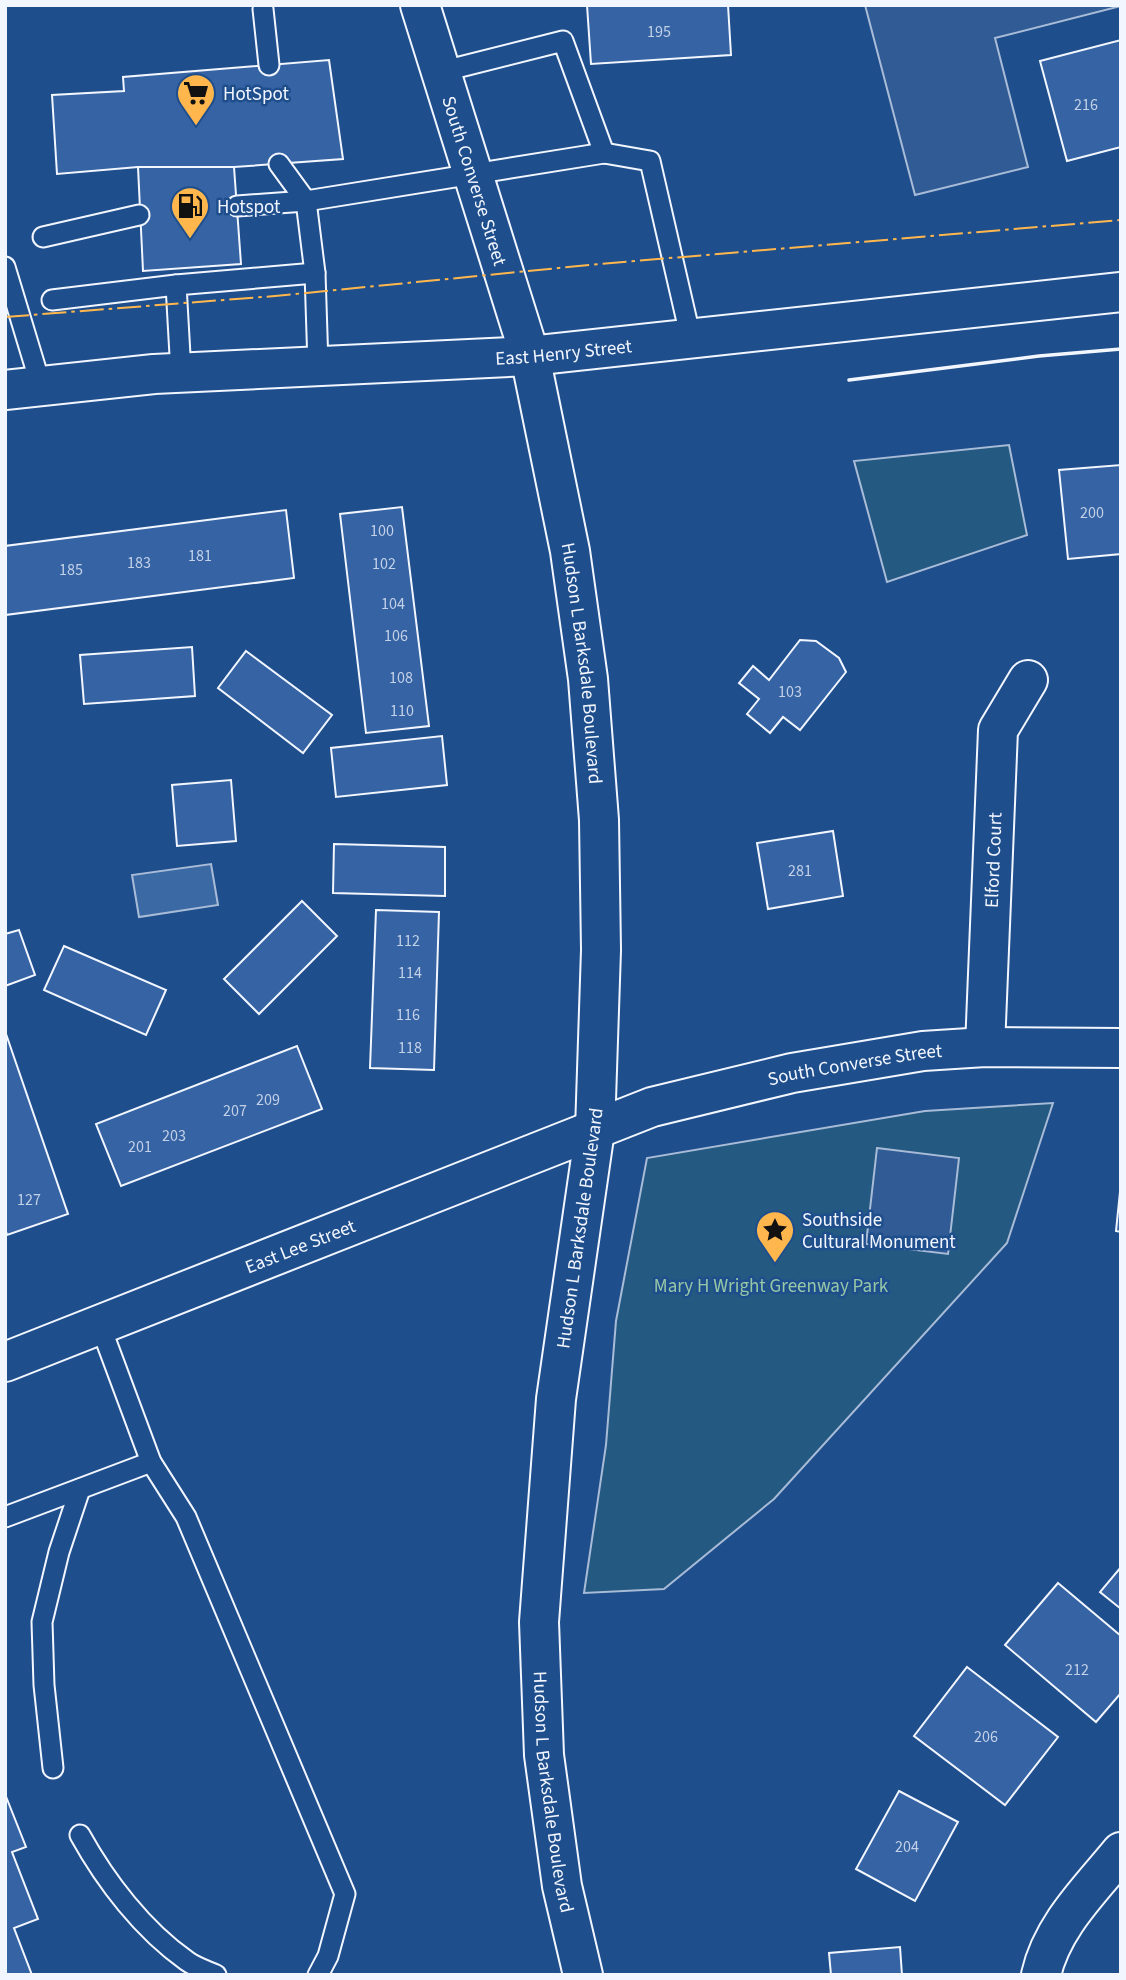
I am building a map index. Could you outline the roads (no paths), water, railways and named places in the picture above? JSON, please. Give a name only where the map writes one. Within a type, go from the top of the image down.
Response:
[{"type":"street","name":"South Converse Street","points":[[420,5],[530,356]]},
{"type":"street","name":"East Henry Street","points":[[23,388],[181,373],[530,356],[1121,292]]},
{"type":"street","name":"Hudson L Barksdale Boulevard","points":[[530,356],[570,551],[588,679],[599,820],[601,937],[595,1130],[556,1399],[539,1622],[544,1755],[562,1886],[583,1975]]},
{"type":"street","name":"Elford Court","points":[[985,1047],[998,730],[1028,680]]},
{"type":"street","name":"South Converse Street","points":[[595,1130],[652,1107],[792,1073],[923,1051],[985,1047],[1121,1048]]},
{"type":"street","name":"East Lee Street","points":[[5,1362],[595,1130]]},
{"type":"street","points":[[1041,1975],[1045,1955],[1058,1929],[1121,1852]]},
{"type":"lane","points":[[263,9],[269,65]]},
{"type":"lane","points":[[440,72],[563,41],[604,153]]},
{"type":"lane","points":[[237,206],[306,201],[604,153],[650,161],[691,339]]},
{"type":"lane","points":[[279,164],[306,201],[315,273],[318,365]]},
{"type":"lane","points":[[43,237],[139,215]]},
{"type":"lane","points":[[5,267],[23,388]]},
{"type":"lane","points":[[52,300],[176,285],[315,273]]},
{"type":"lane","points":[[176,285],[181,373]]},
{"type":"lane","points":[[100,1325],[151,1462],[186,1517],[345,1894],[328,1956],[318,1975]]},
{"type":"lane","points":[[5,1517],[151,1462]]},
{"type":"lane","points":[[53,1768],[44,1685],[42,1622],[59,1552],[80,1489]]},
{"type":"lane","points":[[80,1835],[97,1866],[138,1917],[188,1962],[216,1975]]},
{"type":"place","name":"HotSpot","points":[[196,127]]},
{"type":"place","name":"Hotspot","points":[[190,240]]},
{"type":"place","name":"Southside Cultural Monument","points":[[775,1264]]},
{"type":"park label","name":"Mary H Wright Greenway Park","points":[[771,1285]]}]
